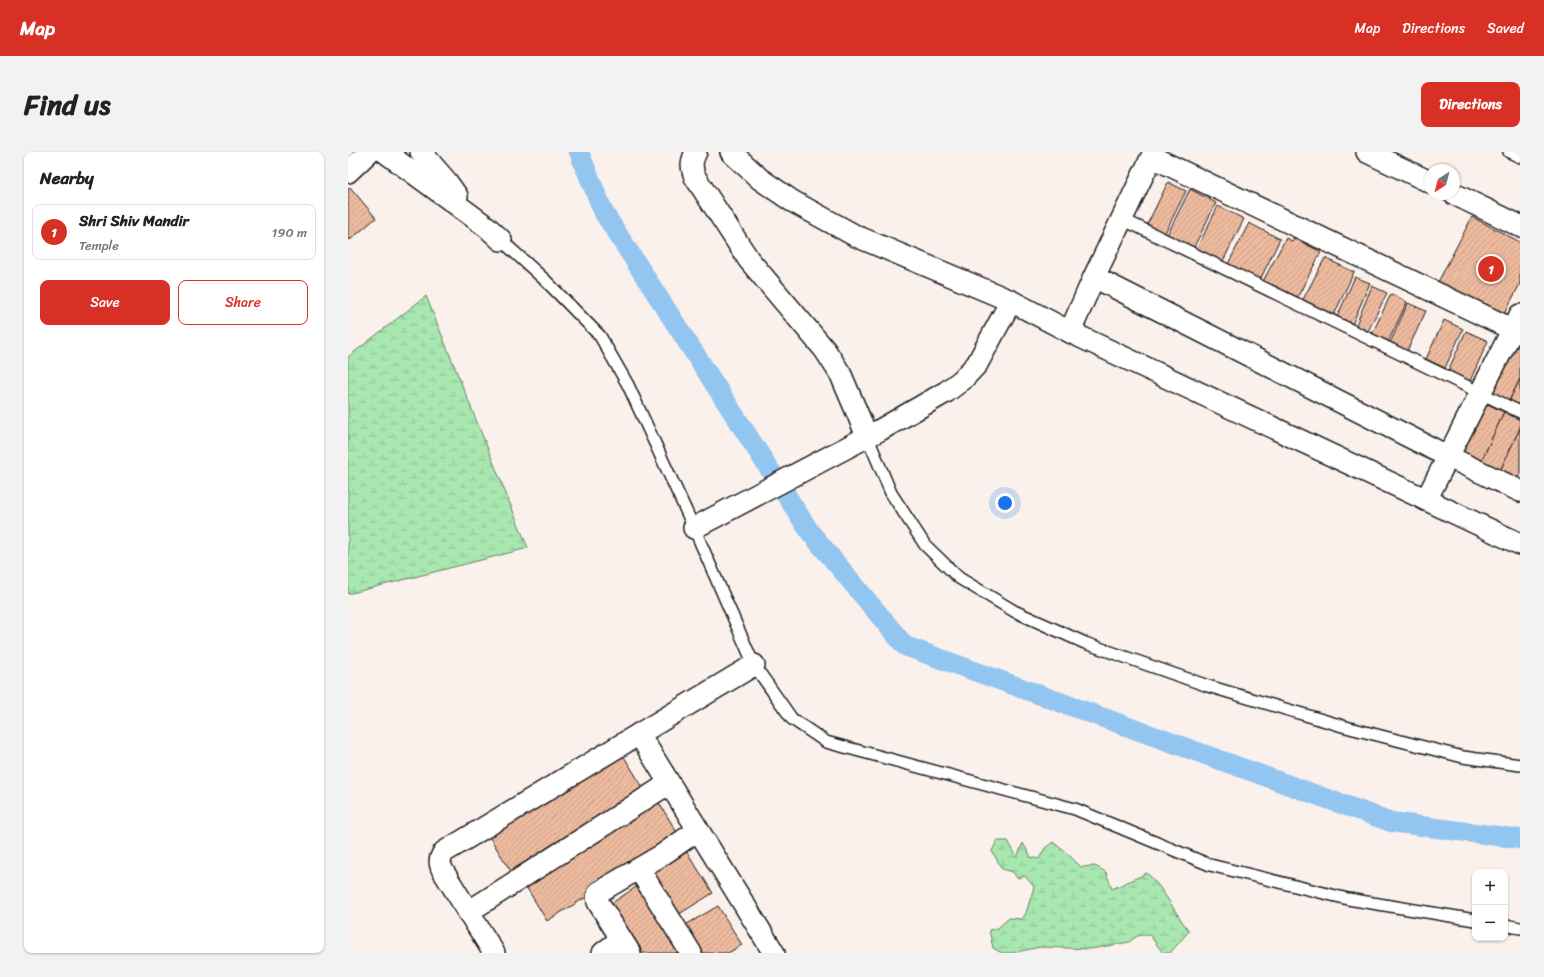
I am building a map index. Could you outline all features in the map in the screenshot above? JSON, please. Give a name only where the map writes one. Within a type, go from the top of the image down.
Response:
[{"type":"street","points":[[348,172],[369,152]]},
{"type":"street","points":[[385,152],[487,226],[502,240]]},
{"type":"street","points":[[421,152],[447,182],[456,195],[462,208]]},
{"type":"street","points":[[696,152],[692,162],[692,168],[695,176],[749,260],[825,350],[841,375],[862,439]]},
{"type":"street","points":[[731,152],[760,179],[792,202],[856,236],[1011,301],[1070,332],[1520,544]]},
{"type":"street","points":[[1367,152],[1424,179]]},
{"type":"street","points":[[1070,332],[1094,277],[1153,154],[1517,326],[1426,500]]},
{"type":"street","points":[[1460,197],[1520,226]]},
{"type":"street","points":[[1094,277],[1449,457],[1520,491]]},
{"type":"street","points":[[694,528],[862,439],[946,392],[962,380],[977,364],[1011,301]]},
{"type":"street","points":[[494,953],[440,864],[440,858],[444,852],[754,665]]},
{"type":"street","points":[[639,734],[668,784],[774,953]]},
{"type":"street","points":[[468,912],[668,784]]},
{"type":"street","points":[[603,953],[625,946],[598,902],[597,897],[599,892],[639,869],[698,830]]},
{"type":"street","points":[[639,869],[691,953]]},
{"type":"lane","points":[[1509,152],[1520,157]]},
{"type":"lane","points":[[1122,219],[1520,412]]},
{"type":"lane","points":[[502,240],[545,280],[600,336],[628,385],[694,528],[754,665],[792,719],[826,742],[1075,809],[1210,865],[1348,899],[1472,920]]},
{"type":"lane","points":[[862,439],[890,492],[925,545],[959,578],[1014,611],[1085,643],[1208,686],[1346,727],[1463,757],[1520,765]]},
{"type":"lane","points":[[1508,926],[1520,928]]},
{"type":"green space","points":[[426,296],[528,548],[348,594],[348,357]]},
{"type":"green space","points":[[997,841],[1008,841],[1017,857],[1023,843],[1031,857],[1039,859],[1045,848],[1053,842],[1081,867],[1095,866],[1106,872],[1112,889],[1147,873],[1159,887],[1189,931],[1170,953],[1163,953],[1149,934],[1137,936],[1129,942],[1091,949],[1040,947],[1012,953],[1002,953],[993,948],[989,930],[998,928],[1009,918],[1022,919],[1026,913],[1034,887],[1025,876],[1017,878],[1013,872],[1002,869],[992,851]]},
{"type":"building","points":[[1168,182],[1186,191],[1163,237],[1145,229]]},
{"type":"building","points":[[350,187],[376,218],[350,240],[348,238],[348,190]]},
{"type":"building","points":[[1190,189],[1216,203],[1193,249],[1167,235]]},
{"type":"building","points":[[1218,206],[1244,219],[1221,265],[1195,252]]},
{"type":"building","points":[[1472,217],[1520,242],[1520,284],[1504,314],[1438,282]]},
{"type":"building","points":[[1249,223],[1280,239],[1258,284],[1226,268]]},
{"type":"building","points":[[1286,238],[1292,241],[1294,238],[1321,252],[1297,298],[1262,283]]},
{"type":"building","points":[[1325,258],[1354,272],[1333,317],[1301,303]]},
{"type":"building","points":[[1355,277],[1370,283],[1351,327],[1336,319]]},
{"type":"building","points":[[1372,286],[1387,293],[1367,333],[1355,327]]},
{"type":"building","points":[[1391,294],[1407,302],[1388,342],[1372,334]]},
{"type":"building","points":[[1408,303],[1426,311],[1407,351],[1390,343]]},
{"type":"building","points":[[1444,320],[1463,329],[1445,368],[1426,359]]},
{"type":"building","points":[[1466,331],[1488,341],[1469,383],[1447,373]]},
{"type":"building","points":[[1512,344],[1520,348],[1520,379],[1509,401],[1489,391]]},
{"type":"building","points":[[1520,379],[1520,406],[1509,401]]},
{"type":"building","points":[[1483,402],[1504,412],[1481,462],[1459,451]]},
{"type":"building","points":[[1504,412],[1520,420],[1520,428],[1500,471],[1481,462]]},
{"type":"building","points":[[1520,428],[1520,474],[1517,480],[1500,471]]},
{"type":"building","points":[[620,750],[645,791],[512,873],[487,833]]},
{"type":"building","points":[[656,798],[681,839],[547,921],[522,880]]},
{"type":"building","points":[[687,852],[713,893],[676,916],[650,875]]},
{"type":"building","points":[[639,885],[681,953],[640,953],[609,905]]},
{"type":"building","points":[[718,906],[742,945],[728,953],[698,953],[682,927]]},
{"type":"waterway","points":[[579,152],[604,213],[810,532],[905,646],[1391,822],[1520,839]]},
{"type":"place","name":"Shri Shiv Mandir","points":[[1491,269]]}]
